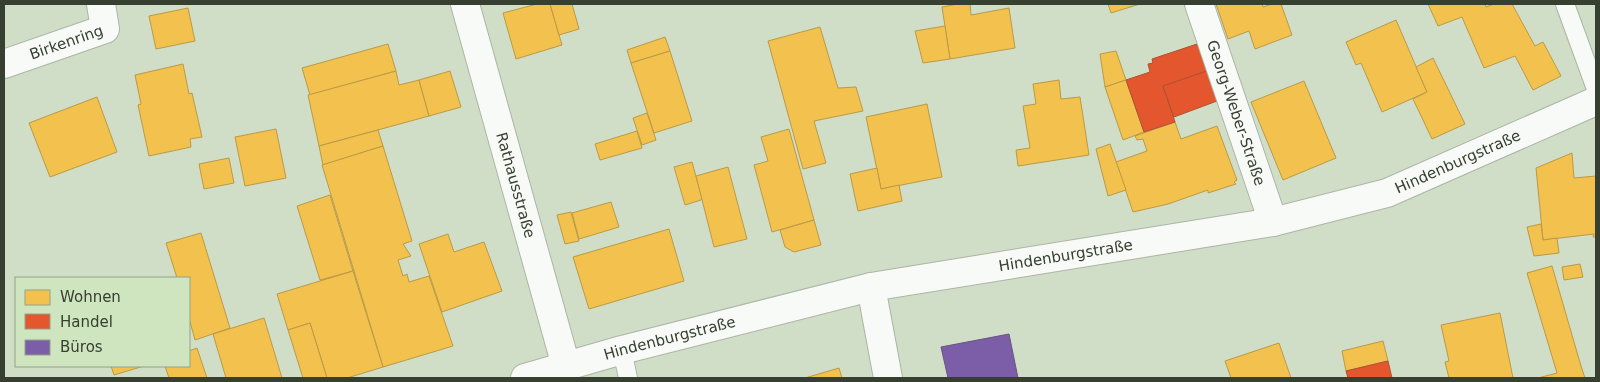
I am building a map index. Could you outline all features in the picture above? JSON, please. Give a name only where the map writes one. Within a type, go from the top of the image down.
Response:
[{"type":"street","name":"Birkenring","points":[[4,64],[105,29],[101,4]]},
{"type":"street","name":"Rathausstraße","points":[[465,4],[566,366]]},
{"type":"street","name":"Georg-Weber-Straße","points":[[1199,4],[1273,222]]},
{"type":"street","name":"Hindenburgstraße","points":[[525,378],[622,350],[871,287],[1273,222],[1388,193],[1596,102]]},
{"type":"street","points":[[871,287],[888,378]]},
{"type":"lane","points":[[1565,4],[1596,89]]},
{"type":"lane","points":[[622,350],[628,378]]},
{"type":"building: Wohnen","points":[[537,4],[550,4],[562,45],[516,59],[503,13]]},
{"type":"building: Wohnen","points":[[550,4],[572,4],[579,29],[559,35]]},
{"type":"building: Wohnen","points":[[970,4],[971,15],[1009,8],[1015,48],[950,59],[942,7]]},
{"type":"building: Wohnen","points":[[1108,4],[1140,4],[1111,13]]},
{"type":"building: Wohnen","points":[[1216,4],[1262,4],[1263,7],[1281,4],[1292,35],[1255,49],[1249,31],[1228,39]]},
{"type":"building: Wohnen","points":[[1428,4],[1485,4],[1486,7],[1494,4],[1512,4],[1535,46],[1543,42],[1561,76],[1533,90],[1515,56],[1484,68],[1462,17],[1438,26]]},
{"type":"building: Wohnen","points":[[188,8],[195,41],[156,49],[149,16]]},
{"type":"building: Wohnen","points":[[1396,20],[1427,92],[1382,112],[1361,63],[1356,65],[1346,42]]},
{"type":"building: Wohnen","points":[[945,26],[950,59],[923,63],[915,31]]},
{"type":"building: Wohnen","points":[[820,27],[838,88],[856,87],[863,111],[814,121],[826,163],[803,169],[768,41]]},
{"type":"building: Wohnen","points":[[665,37],[670,51],[631,63],[627,50]]},
{"type":"building: Wohnen","points":[[388,44],[396,71],[310,95],[302,68]]},
{"type":"building: Wohnen","points":[[670,51],[692,121],[654,133],[631,63]]},
{"type":"building: Wohnen","points":[[1116,51],[1126,80],[1105,87],[1100,54]]},
{"type":"building: Wohnen","points":[[1433,58],[1465,124],[1432,139],[1413,99],[1427,92],[1416,67]]},
{"type":"building: Wohnen","points":[[183,64],[189,94],[192,93],[202,137],[190,139],[191,147],[149,156],[138,105],[141,104],[135,75]]},
{"type":"building: Wohnen","points":[[396,71],[399,85],[419,80],[429,116],[319,146],[308,95]]},
{"type":"building: Wohnen","points":[[450,71],[461,107],[429,116],[419,80]]},
{"type":"building: Wohnen","points":[[1059,80],[1061,99],[1080,97],[1089,155],[1018,166],[1016,150],[1030,148],[1023,106],[1036,104],[1033,84]]},
{"type":"building: Wohnen","points":[[1126,80],[1144,132],[1123,140],[1105,87]]},
{"type":"building: Wohnen","points":[[1304,81],[1336,158],[1283,180],[1251,102]]},
{"type":"building: Wohnen","points":[[97,97],[117,152],[50,177],[29,123]]},
{"type":"building: Wohnen","points":[[927,104],[942,177],[881,189],[866,117]]},
{"type":"building: Wohnen","points":[[647,113],[656,140],[642,145],[633,118]]},
{"type":"building: Wohnen","points":[[1175,122],[1181,139],[1217,126],[1237,180],[1234,182],[1236,184],[1208,193],[1208,190],[1168,204],[1133,212],[1116,162],[1147,151],[1143,139],[1137,140],[1135,136]]},
{"type":"building: Wohnen","points":[[276,129],[286,178],[245,186],[235,137]]},
{"type":"building: Wohnen","points":[[789,129],[814,220],[772,232],[754,165],[768,161],[761,137]]},
{"type":"building: Wohnen","points":[[378,130],[383,146],[323,165],[319,146]]},
{"type":"building: Wohnen","points":[[637,131],[642,148],[600,160],[595,144]]},
{"type":"building: Wohnen","points":[[1110,144],[1126,190],[1108,196],[1096,149]]},
{"type":"building: Wohnen","points":[[383,146],[412,241],[403,244],[411,256],[398,260],[403,276],[407,274],[409,282],[429,276],[453,346],[383,367],[322,165]]},
{"type":"building: Wohnen","points":[[1572,153],[1574,178],[1596,176],[1596,237],[1593,237],[1594,234],[1543,240],[1536,168]]},
{"type":"building: Wohnen","points":[[229,158],[234,183],[204,189],[199,164]]},
{"type":"building: Wohnen","points":[[692,162],[702,198],[685,205],[674,167]]},
{"type":"building: Wohnen","points":[[728,167],[747,239],[714,247],[696,176]]},
{"type":"building: Wohnen","points":[[877,168],[881,189],[899,185],[902,201],[858,211],[850,174]]},
{"type":"building: Wohnen","points":[[330,195],[353,271],[320,280],[297,206]]},
{"type":"building: Wohnen","points":[[611,202],[619,227],[579,239],[572,213]]},
{"type":"building: Wohnen","points":[[571,212],[579,241],[565,244],[557,215]]},
{"type":"building: Wohnen","points":[[814,220],[821,245],[794,252],[785,247],[780,230]]},
{"type":"building: Wohnen","points":[[1541,224],[1543,240],[1557,238],[1559,253],[1534,256],[1527,227]]},
{"type":"building: Wohnen","points":[[669,229],[684,281],[589,309],[573,257]]},
{"type":"building: Wohnen","points":[[201,233],[230,328],[195,340],[190,322],[190,277],[177,277],[166,243]]},
{"type":"building: Wohnen","points":[[448,234],[454,252],[484,242],[502,291],[442,312],[419,244]]},
{"type":"building: Wohnen","points":[[1580,264],[1583,277],[1564,280],[1562,267]]},
{"type":"building: Wohnen","points":[[1552,266],[1585,378],[1538,378],[1557,373],[1527,273]]},
{"type":"building: Wohnen","points":[[353,271],[383,367],[347,378],[327,378],[310,323],[288,330],[277,294]]},
{"type":"building: Wohnen","points":[[1500,313],[1513,378],[1449,378],[1445,362],[1449,361],[1441,325]]},
{"type":"building: Wohnen","points":[[264,318],[282,378],[226,378],[213,334]]},
{"type":"building: Wohnen","points":[[310,323],[327,378],[303,378],[288,330]]},
{"type":"building: Wohnen","points":[[1383,341],[1388,361],[1346,371],[1342,351]]},
{"type":"building: Wohnen","points":[[1279,343],[1291,378],[1231,378],[1225,361]]},
{"type":"building: Wohnen","points":[[197,348],[207,378],[169,378],[165,367],[190,367],[190,351]]},
{"type":"building: Wohnen","points":[[111,367],[141,367],[114,375]]},
{"type":"building: Wohnen","points":[[839,368],[842,378],[805,378]]},
{"type":"building: Handel","points":[[1197,44],[1207,71],[1163,86],[1175,122],[1144,132],[1126,80],[1150,72],[1148,64],[1153,63],[1152,59]]},
{"type":"building: Handel","points":[[1207,71],[1217,101],[1174,117],[1163,86]]},
{"type":"building: Handel","points":[[1388,361],[1392,378],[1348,378],[1346,371]]},
{"type":"building: Büros","points":[[1009,334],[1018,378],[948,378],[941,347]]}]
